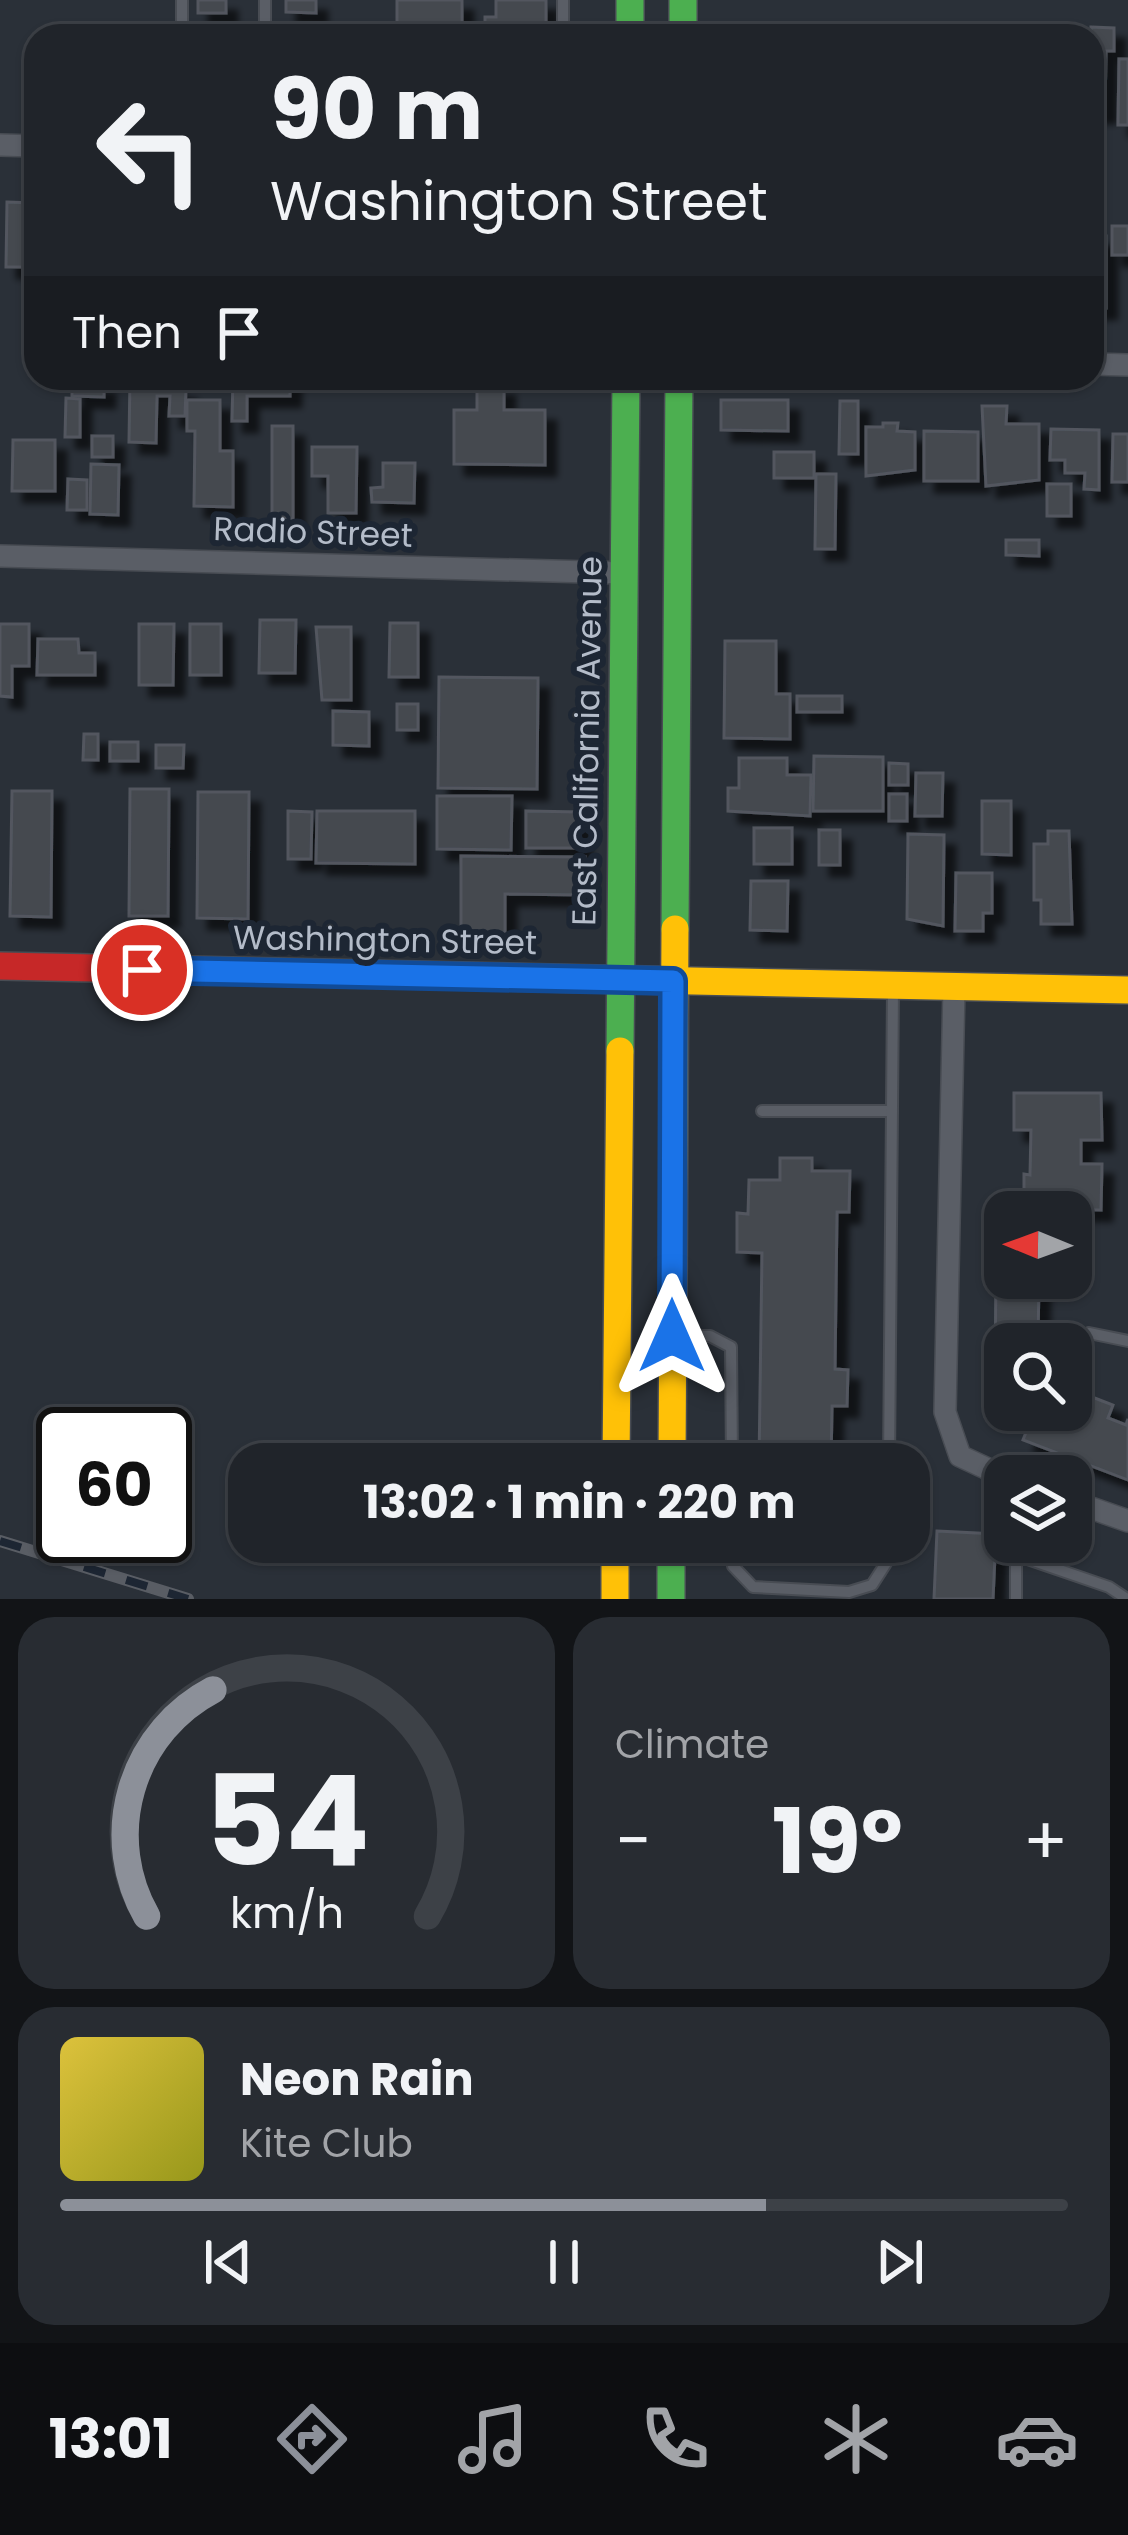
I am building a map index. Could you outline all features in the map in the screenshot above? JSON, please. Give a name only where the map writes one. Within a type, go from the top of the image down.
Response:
[{"type":"main road","name":"East California Avenue","points":[[616,1443],[626,390]]},
{"type":"main road","points":[[672,1443],[679,390]]},
{"type":"main road","name":"Washington Street","points":[[0,966],[1128,990]]},
{"type":"main road","points":[[615,1563],[615,1599]]},
{"type":"main road","points":[[671,1563],[671,1599]]},
{"type":"street","name":"Radio Street","points":[[0,556],[624,573]]},
{"type":"street","points":[[954,987],[945,1412],[960,1456],[984,1467]]},
{"type":"street","points":[[1092,1508],[1128,1520]]},
{"type":"lane","points":[[889,1443],[893,986]]},
{"type":"lane","points":[[762,1111],[892,1111]]},
{"type":"lane","points":[[1092,1334],[1128,1341]]},
{"type":"lane","points":[[672,1336],[710,1336],[731,1347],[732,1443]]},
{"type":"lane","points":[[734,1563],[753,1587],[848,1592],[872,1586],[886,1563]]},
{"type":"lane","points":[[1016,1563],[1016,1599]]},
{"type":"lane","points":[[1050,1563],[1127,1599]]},
{"type":"building","points":[[198,0],[226,0],[226,13],[198,13]]},
{"type":"building","points":[[286,0],[316,0],[316,13],[286,12]]},
{"type":"building","points":[[397,0],[462,0],[462,24],[397,24]]},
{"type":"building","points":[[496,0],[546,0],[546,24],[485,24],[485,17],[496,17]]},
{"type":"building","points":[[1104,28],[1114,28],[1114,51],[1104,51]]},
{"type":"building","points":[[1119,59],[1128,59],[1128,125],[1118,125]]},
{"type":"building","points":[[7,202],[24,203],[24,267],[6,267]]},
{"type":"building","points":[[1112,226],[1128,226],[1128,255],[1112,255]]},
{"type":"building","points":[[1104,236],[1106,236],[1104,308]]},
{"type":"building","points":[[72,390],[104,390],[104,397],[72,396]]},
{"type":"building","points":[[130,390],[186,390],[185,416],[169,416],[170,396],[157,396],[156,443],[129,442]]},
{"type":"building","points":[[233,390],[290,390],[290,396],[247,396],[247,421],[232,421]]},
{"type":"building","points":[[477,390],[504,390],[504,410],[545,410],[545,465],[454,464],[454,410],[477,410]]},
{"type":"building","points":[[66,398],[80,399],[80,437],[65,437]]},
{"type":"building","points":[[187,400],[220,400],[220,451],[233,451],[233,507],[194,506],[195,431],[187,431]]},
{"type":"building","points":[[721,400],[788,400],[788,431],[721,430]]},
{"type":"building","points":[[840,401],[858,401],[858,454],[839,454]]},
{"type":"building","points":[[982,406],[1007,406],[1006,424],[1039,424],[1039,480],[986,486]]},
{"type":"building","points":[[883,423],[898,423],[897,431],[915,432],[915,470],[866,476],[866,427],[883,427]]},
{"type":"building","points":[[272,426],[293,426],[293,519],[272,519]]},
{"type":"building","points":[[1051,429],[1099,430],[1099,490],[1084,489],[1085,473],[1065,473],[1065,460],[1050,460]]},
{"type":"building","points":[[924,431],[978,432],[978,481],[924,481]]},
{"type":"building","points":[[1113,434],[1128,434],[1128,482],[1112,482]]},
{"type":"building","points":[[92,436],[113,436],[113,457],[92,457]]},
{"type":"building","points":[[13,440],[55,440],[55,491],[12,491]]},
{"type":"building","points":[[312,447],[357,447],[356,513],[328,513],[328,476],[312,476]]},
{"type":"building","points":[[774,452],[814,452],[814,478],[774,478]]},
{"type":"building","points":[[383,463],[415,463],[414,503],[372,502],[371,488],[383,487]]},
{"type":"building","points":[[91,464],[119,465],[118,515],[90,514]]},
{"type":"building","points":[[816,474],[836,474],[835,549],[815,549]]},
{"type":"building","points":[[68,479],[87,480],[87,510],[67,510]]},
{"type":"building","points":[[1047,484],[1071,484],[1071,516],[1047,516]]},
{"type":"building","points":[[1006,540],[1039,540],[1039,556],[1006,555]]},
{"type":"building","points":[[260,620],[296,620],[295,673],[259,673]]},
{"type":"building","points":[[390,623],[418,623],[418,677],[389,677]]},
{"type":"building","points":[[0,624],[29,624],[29,666],[12,666],[12,697],[0,696]]},
{"type":"building","points":[[139,624],[174,624],[173,685],[139,685]]},
{"type":"building","points":[[190,624],[221,624],[221,675],[190,675]]},
{"type":"building","points":[[316,627],[351,627],[351,700],[322,700]]},
{"type":"building","points":[[38,639],[78,639],[79,653],[95,653],[95,675],[37,675]]},
{"type":"building","points":[[725,641],[776,641],[776,694],[790,694],[790,739],[724,738]]},
{"type":"building","points":[[439,677],[538,678],[537,789],[438,788]]},
{"type":"building","points":[[797,696],[842,696],[842,712],[797,712]]},
{"type":"building","points":[[397,704],[418,704],[418,730],[397,730]]},
{"type":"building","points":[[333,711],[369,712],[369,746],[333,745]]},
{"type":"building","points":[[84,734],[98,734],[98,760],[83,760]]},
{"type":"building","points":[[110,742],[138,742],[138,761],[110,761]]},
{"type":"building","points":[[156,745],[184,745],[183,768],[156,768]]},
{"type":"building","points":[[814,756],[883,757],[883,811],[813,811]]},
{"type":"building","points":[[739,758],[787,758],[787,775],[811,775],[810,816],[728,811],[728,788],[739,788]]},
{"type":"building","points":[[889,763],[908,764],[908,785],[889,785]]},
{"type":"building","points":[[916,773],[943,773],[942,816],[915,816]]},
{"type":"building","points":[[130,789],[169,789],[168,916],[129,916]]},
{"type":"building","points":[[12,791],[52,791],[51,917],[10,916]]},
{"type":"building","points":[[198,792],[249,792],[248,919],[197,918]]},
{"type":"building","points":[[889,794],[907,794],[907,821],[889,821]]},
{"type":"building","points":[[437,796],[512,796],[511,850],[437,849]]},
{"type":"building","points":[[982,801],[1011,801],[1011,855],[982,854]]},
{"type":"building","points":[[288,811],[312,812],[311,859],[288,859]]},
{"type":"building","points":[[317,811],[415,811],[415,864],[316,863]]},
{"type":"building","points":[[526,811],[580,812],[580,848],[526,848]]},
{"type":"building","points":[[754,828],[792,828],[792,864],[754,864]]},
{"type":"building","points":[[819,830],[840,830],[840,865],[819,865]]},
{"type":"building","points":[[1048,831],[1069,831],[1072,924],[1041,924],[1041,900],[1034,900],[1034,844],[1048,844]]},
{"type":"building","points":[[908,834],[944,835],[943,926],[907,919]]},
{"type":"building","points":[[461,856],[585,857],[584,895],[505,894],[505,933],[461,932]]},
{"type":"building","points":[[956,873],[992,873],[992,913],[983,913],[983,931],[955,931]]},
{"type":"building","points":[[751,881],[788,881],[787,931],[750,930]]},
{"type":"building","points":[[1014,1093],[1101,1093],[1102,1140],[1081,1140],[1081,1164],[1102,1164],[1101,1210],[1092,1210],[1092,1191],[1024,1191],[1024,1174],[1030,1175],[1031,1130],[1014,1130]]},
{"type":"building","points":[[780,1158],[812,1158],[812,1171],[850,1171],[849,1212],[837,1212],[835,1369],[848,1370],[847,1406],[832,1406],[831,1443],[759,1443],[762,1253],[737,1252],[737,1213],[748,1214],[749,1180],[780,1180]]},
{"type":"building","points":[[996,1299],[1039,1299],[1038,1323],[996,1323]]},
{"type":"building","points":[[1092,1397],[1113,1405],[1108,1418],[1126,1425],[1128,1419],[1128,1480],[1092,1466],[1092,1455],[1062,1455],[1023,1440],[1027,1431],[1092,1431]]},
{"type":"building","points":[[937,1531],[984,1533],[984,1563],[995,1563],[993,1599],[934,1599]]},
{"type":"railway","points":[[0,1541],[188,1599]]},
{"type":"traffic: fast","points":[[630,0],[630,24]]},
{"type":"traffic: fast","points":[[683,0],[683,24]]},
{"type":"traffic: fast","points":[[620,1051],[626,390]]},
{"type":"traffic: fast","points":[[675,929],[679,390]]},
{"type":"traffic: fast","points":[[671,1563],[671,1599]]},
{"type":"traffic: slow","points":[[672,1443],[675,929]]},
{"type":"traffic: slow","points":[[551,978],[1128,990]]},
{"type":"traffic: slow","points":[[616,1443],[620,1051]]},
{"type":"traffic: slow","points":[[615,1563],[615,1599]]},
{"type":"traffic: jam","points":[[0,966],[551,978]]},
{"type":"route","points":[[142,970],[673,981],[672,1336]]}]
